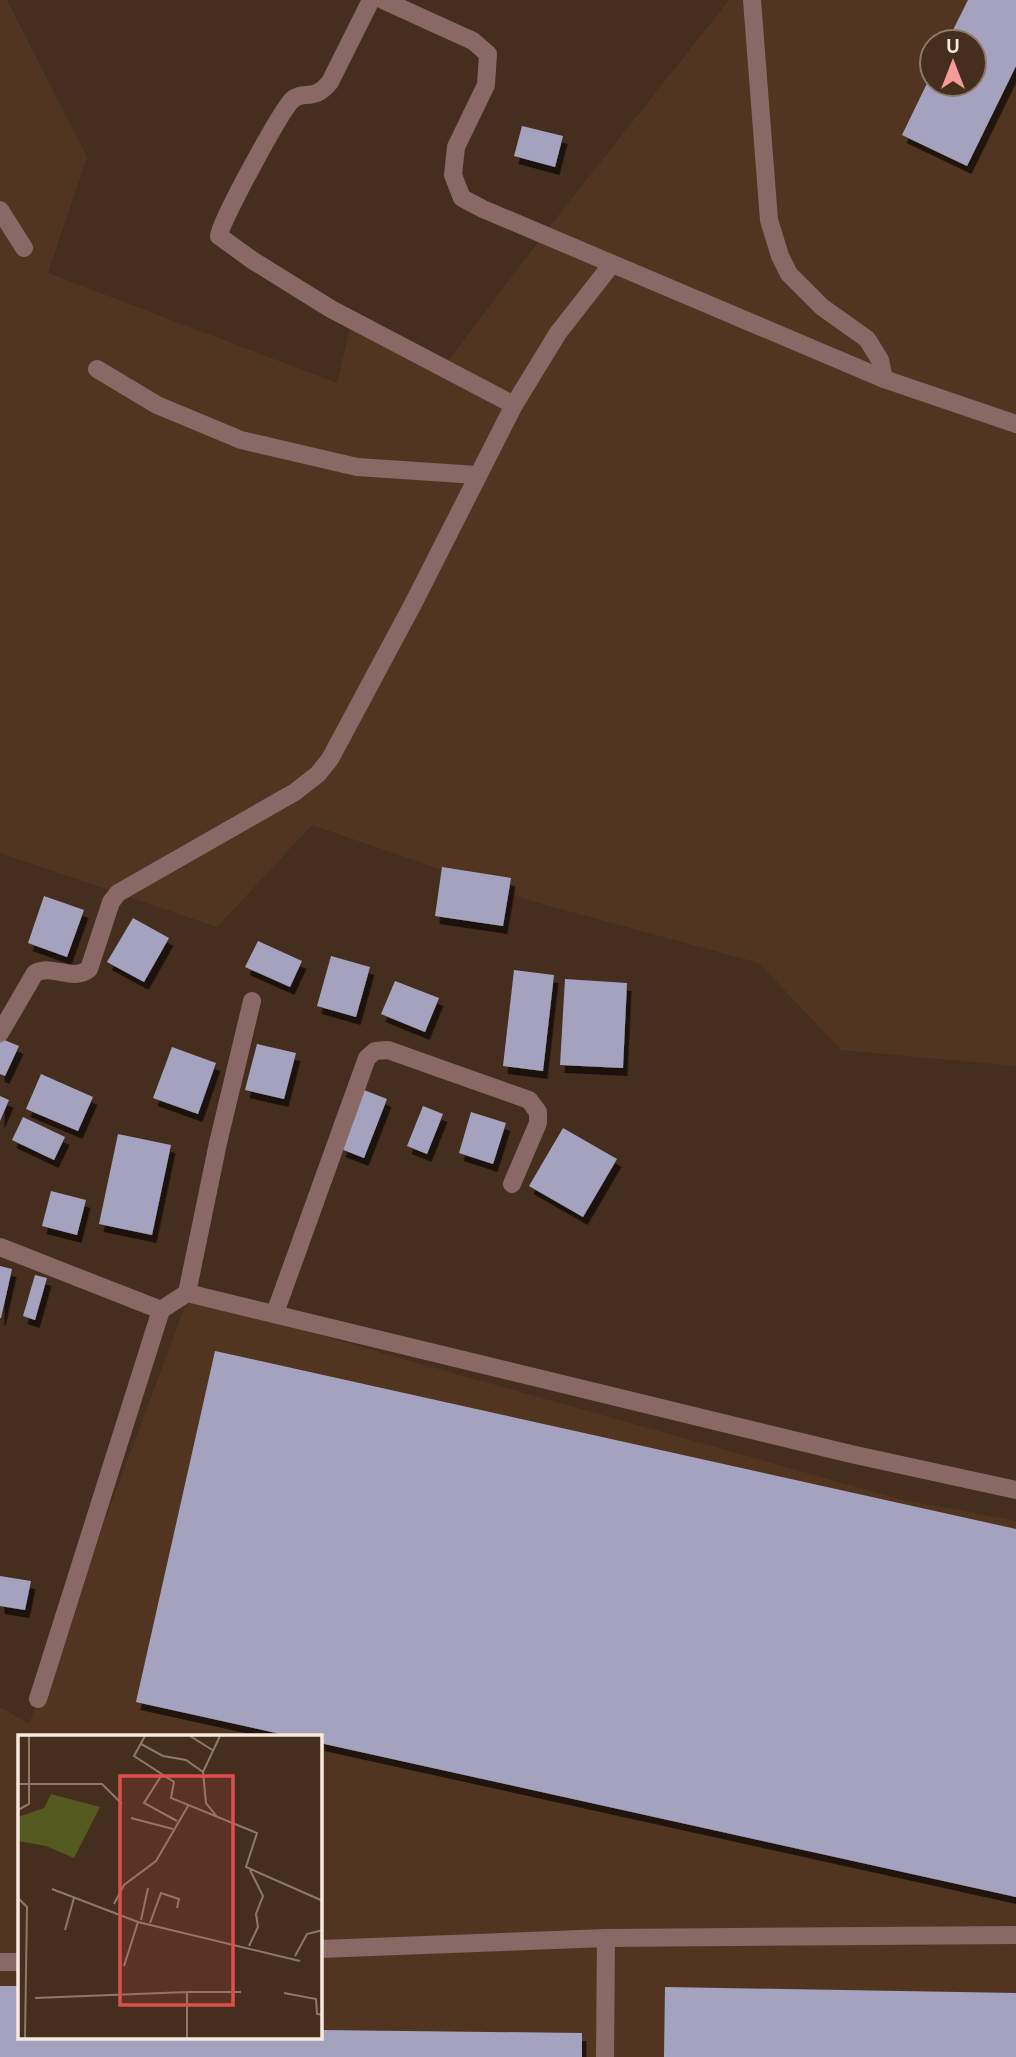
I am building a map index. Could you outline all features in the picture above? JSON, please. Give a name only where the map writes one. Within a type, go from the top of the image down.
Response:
[{"type":"street","points":[[371,0],[330,82],[321,93],[302,96],[292,101],[259,155],[224,220],[219,236],[251,260],[331,309],[514,405]]},
{"type":"street","points":[[383,0],[473,41],[488,54],[486,85],[456,147],[453,175],[462,198],[884,379],[1016,424]]},
{"type":"street","points":[[752,0],[769,220],[774,239],[789,274],[822,307],[860,333],[874,349],[880,360],[884,379]]},
{"type":"street","points":[[0,210],[24,248]]},
{"type":"street","points":[[0,1034],[35,973],[54,970],[76,975],[89,969],[111,902],[118,893],[275,804],[318,774],[330,759],[514,405],[558,333],[612,264]]},
{"type":"street","points":[[97,369],[157,405],[241,440],[358,467],[477,475]]},
{"type":"street","points":[[38,1699],[161,1310],[187,1293],[251,1000]]},
{"type":"street","points":[[275,1313],[367,1058],[375,1051],[388,1049],[529,1100],[538,1112],[538,1123],[512,1184]]},
{"type":"street","points":[[0,1247],[161,1310]]},
{"type":"street","points":[[187,1293],[851,1454],[1016,1490]]},
{"type":"street","points":[[322,1949],[606,1938],[1016,1935]]},
{"type":"street","points":[[604,2057],[606,1938]]},
{"type":"street","points":[[0,1962],[18,1962]]},
{"type":"shaded area","points":[[0,0],[7,0],[87,157],[48,273],[337,383],[354,311],[442,369],[561,212],[729,0],[1016,0],[1016,1066],[841,1050],[759,963],[535,902],[312,825],[217,927],[0,853]]},
{"type":"shaded area","points":[[188,1298],[899,1499],[1016,1521],[1016,2057],[0,2057],[0,1707],[29,1724]]},
{"type":"building","points":[[968,0],[1016,0],[1016,66],[967,166],[902,135],[920,98],[988,98],[988,28],[954,28]]},
{"type":"building","points":[[522,126],[563,136],[555,167],[514,156]]},
{"type":"building","points":[[442,867],[511,878],[503,926],[435,916]]},
{"type":"building","points":[[44,896],[84,910],[67,957],[28,943]]},
{"type":"building","points":[[133,918],[169,938],[144,982],[107,962]]},
{"type":"building","points":[[258,941],[302,961],[290,987],[245,967]]},
{"type":"building","points":[[331,956],[370,967],[356,1017],[317,1006]]},
{"type":"building","points":[[514,970],[554,975],[543,1071],[503,1066]]},
{"type":"building","points":[[565,979],[627,983],[623,1068],[560,1065]]},
{"type":"building","points":[[395,981],[439,998],[425,1032],[381,1014]]},
{"type":"building","points":[[2,1039],[19,1046],[5,1076],[0,1074]]},
{"type":"building","points":[[257,1044],[296,1053],[284,1099],[245,1090]]},
{"type":"building","points":[[172,1047],[216,1063],[198,1114],[153,1098]]},
{"type":"building","points":[[41,1074],[93,1097],[78,1131],[26,1109]]},
{"type":"building","points":[[364,1090],[387,1099],[364,1158],[341,1149]]},
{"type":"building","points":[[0,1096],[9,1100],[0,1121]]},
{"type":"building","points":[[423,1106],[443,1114],[427,1154],[407,1146]]},
{"type":"building","points":[[471,1112],[506,1123],[493,1164],[459,1153]]},
{"type":"building","points":[[23,1117],[65,1137],[54,1160],[12,1140]]},
{"type":"building","points":[[563,1128],[617,1159],[583,1217],[529,1186]]},
{"type":"building","points":[[118,1134],[171,1145],[152,1235],[99,1224]]},
{"type":"building","points":[[51,1191],[86,1200],[77,1235],[42,1226]]},
{"type":"building","points":[[0,1266],[12,1269],[1,1318],[0,1318]]},
{"type":"building","points":[[35,1275],[47,1278],[35,1320],[23,1316]]},
{"type":"building","points":[[215,1351],[1016,1529],[1016,1897],[322,1743],[322,1735],[285,1735],[136,1702]]},
{"type":"building","points":[[0,1576],[31,1581],[25,1610],[0,1606]]},
{"type":"building","points":[[0,1986],[18,1986],[18,2039],[322,2039],[322,2030],[582,2033],[582,2057],[0,2057]]},
{"type":"building","points":[[665,1987],[1016,1993],[1016,2057],[664,2057]]}]
